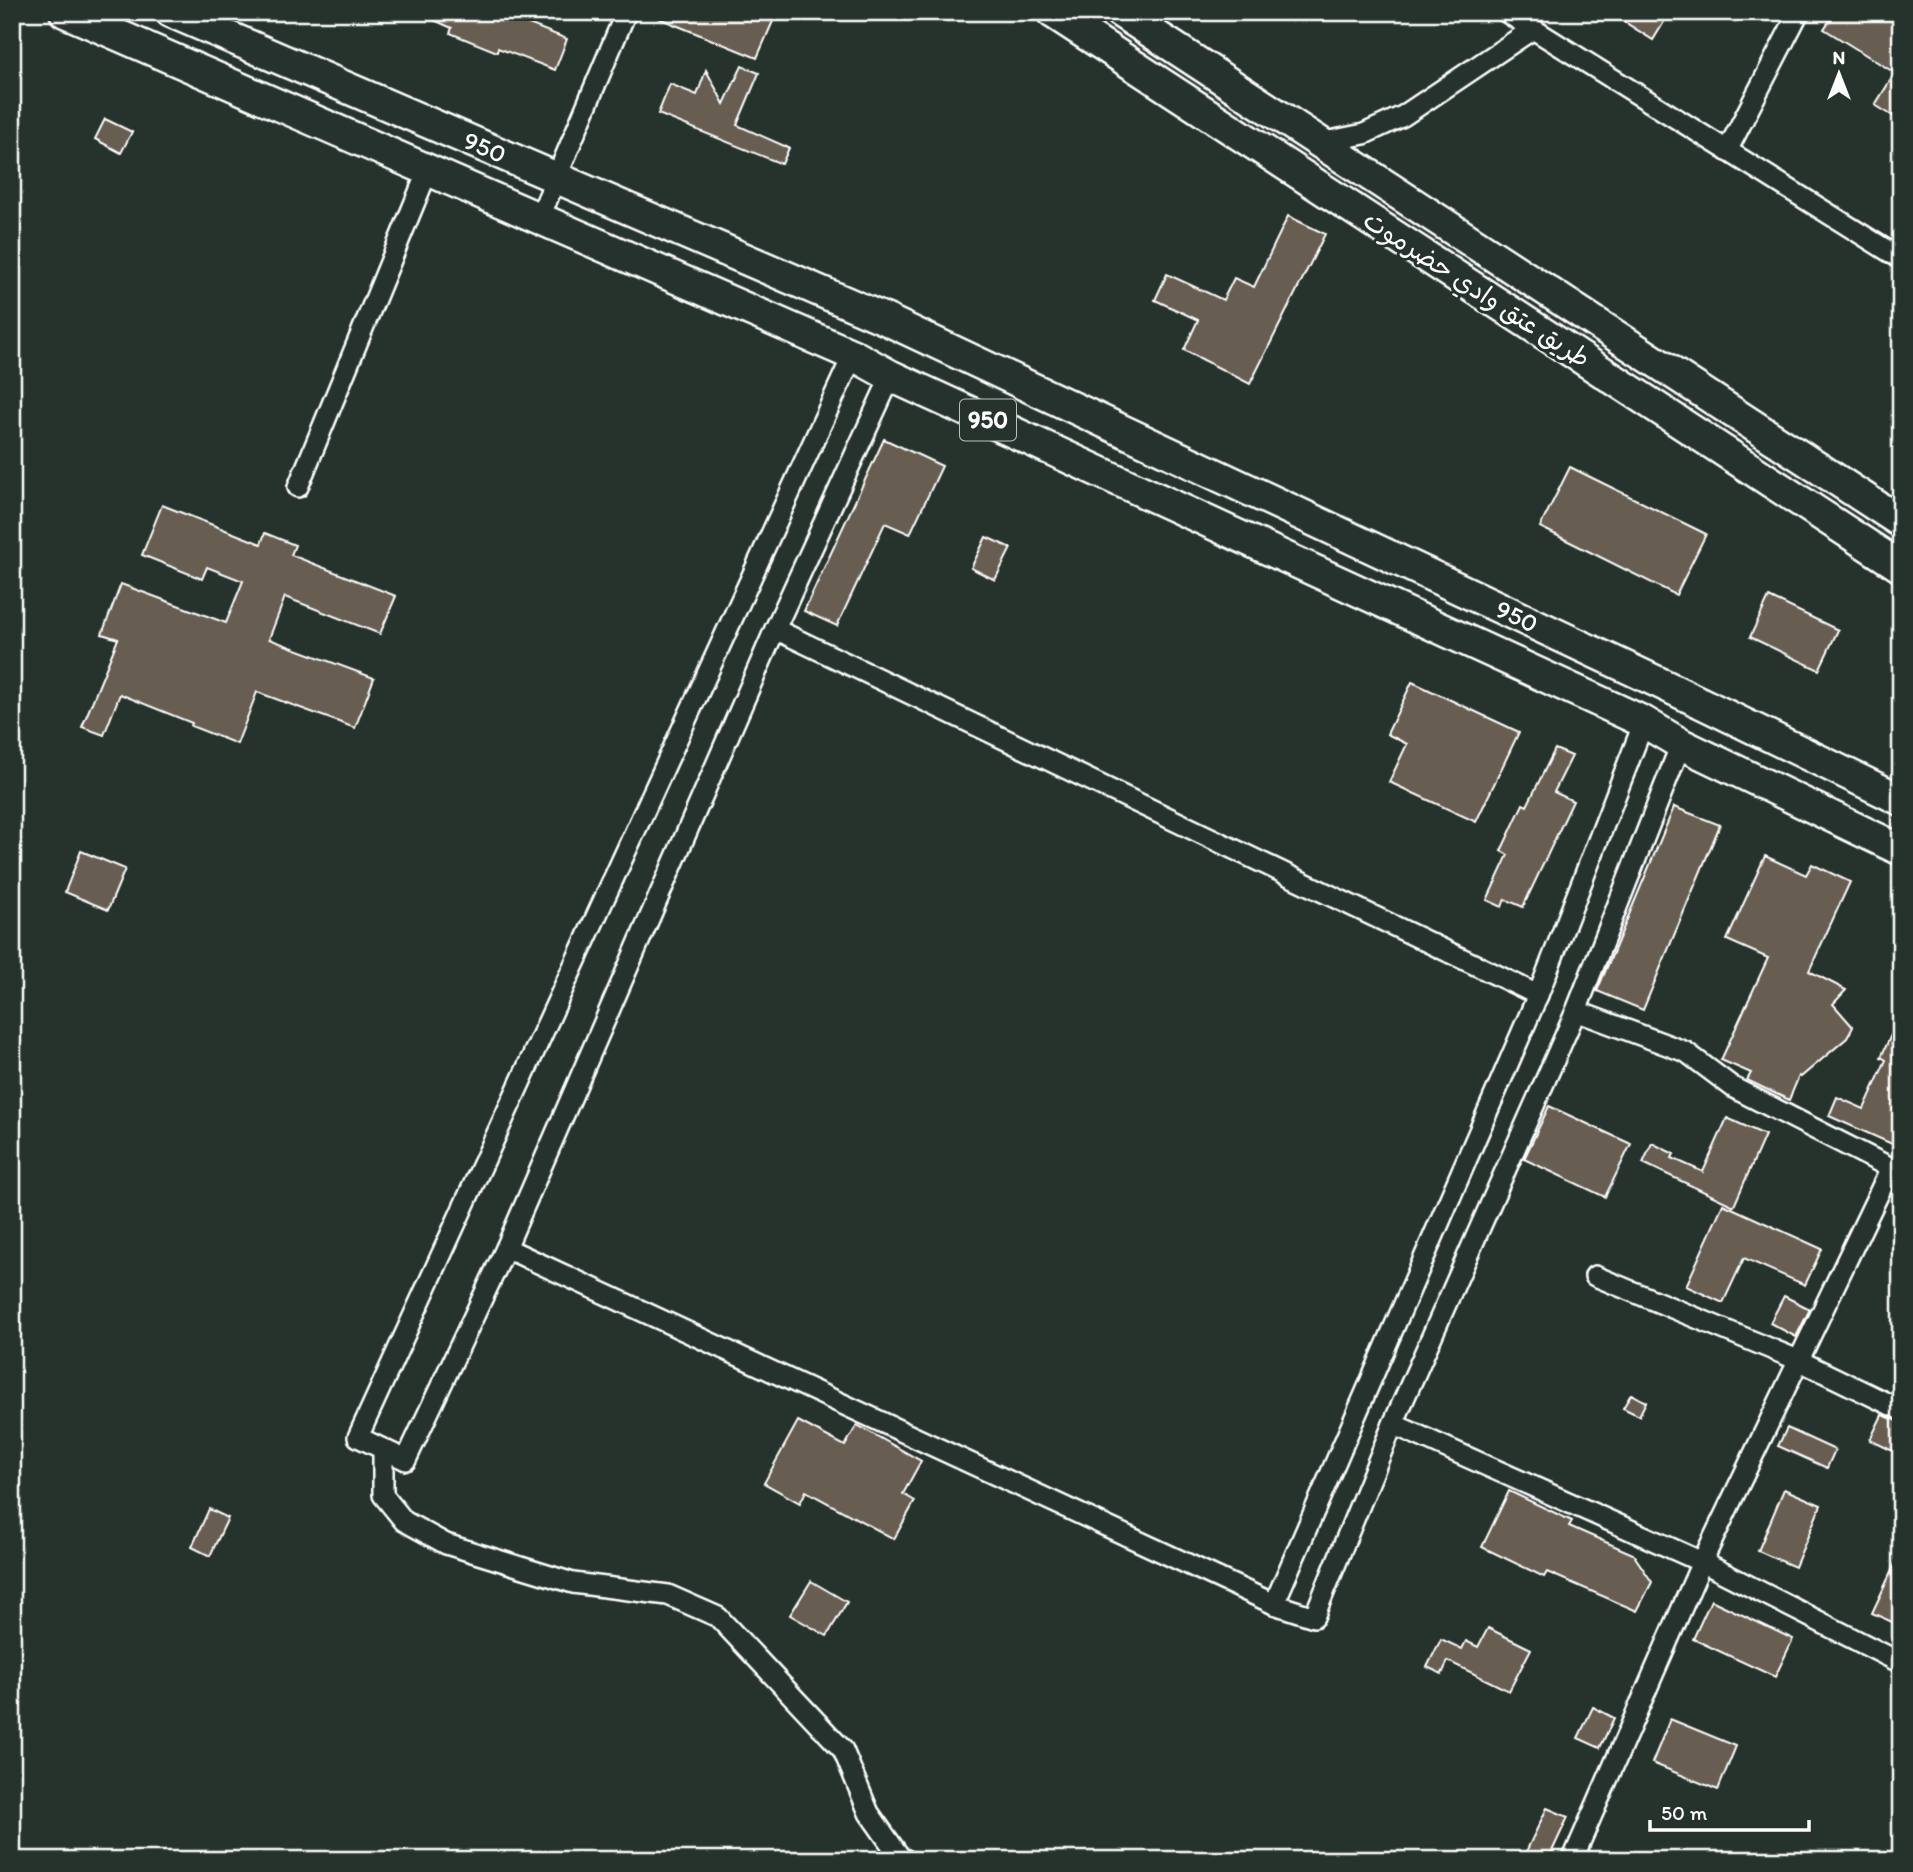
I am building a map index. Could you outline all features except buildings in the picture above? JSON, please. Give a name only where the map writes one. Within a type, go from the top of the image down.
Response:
[{"type":"main road","name":"950","points":[[65,12],[853,355],[891,376],[1644,722],[1681,744],[1901,850]]},
{"type":"main road","name":"950","points":[[171,12],[887,320],[1662,684],[1901,800]]},
{"type":"main road","name":"طريق عتق وادي حضرموت","points":[[1052,12],[1901,567]]},
{"type":"main road","name":"طريق عتق وادي حضرموت","points":[[1120,12],[1901,522]]},
{"type":"street","points":[[539,219],[626,12]]},
{"type":"street","points":[[1506,12],[1901,259]]},
{"type":"street","points":[[1727,152],[1799,12]]},
{"type":"street","points":[[1320,143],[1364,134],[1403,116],[1533,29]]},
{"type":"street","points":[[298,487],[428,170]]},
{"type":"street","points":[[853,355],[358,1437],[406,1460],[506,1248],[775,629],[891,376]]},
{"type":"street","points":[[775,629],[1538,995]]},
{"type":"street","points":[[1274,1604],[1538,995],[1644,722]]},
{"type":"street","points":[[506,1248],[1274,1604],[1314,1617],[1393,1424],[1576,1011],[1681,744]]},
{"type":"street","points":[[1575,1854],[1702,1562],[1798,1360],[1896,1170],[1734,1088],[1686,1052],[1576,1011]]},
{"type":"street","points":[[1595,1276],[1798,1360],[1901,1410]]},
{"type":"street","points":[[1393,1424],[1702,1562],[1901,1663]]},
{"type":"street","points":[[383,1449],[383,1495],[404,1521],[446,1544],[573,1583],[668,1595],[718,1617],[843,1750],[869,1813],[900,1857],[906,1860]]}]
